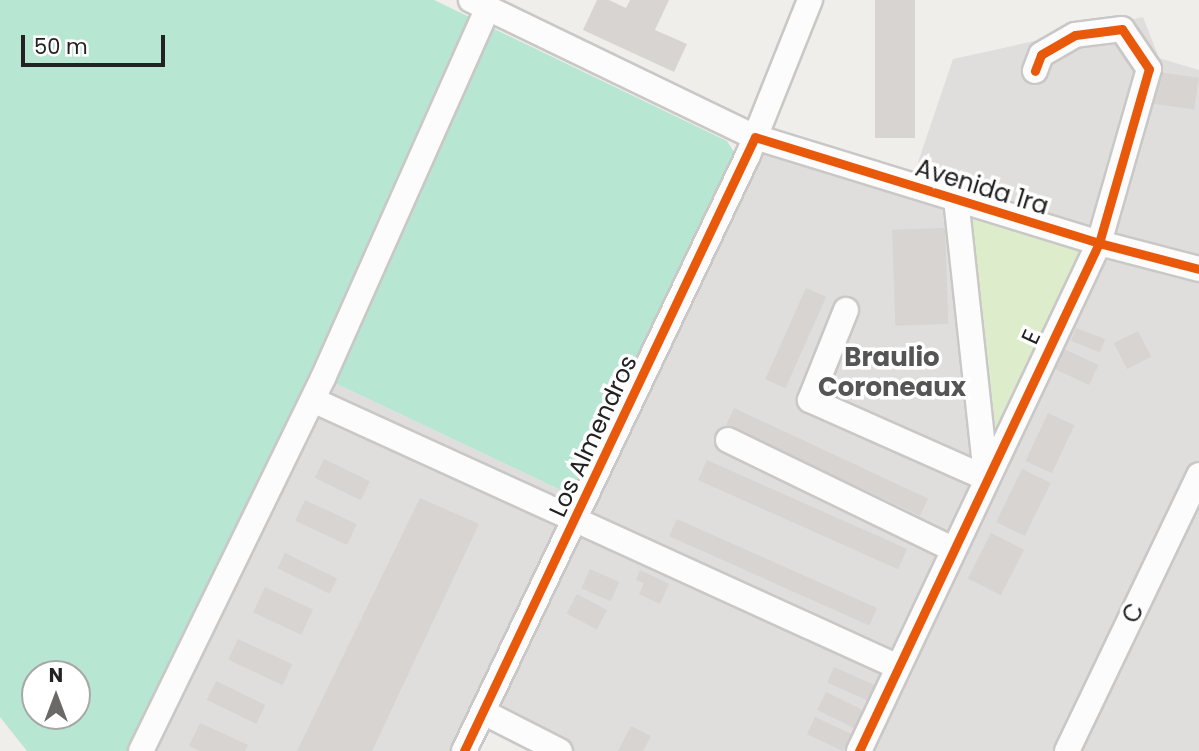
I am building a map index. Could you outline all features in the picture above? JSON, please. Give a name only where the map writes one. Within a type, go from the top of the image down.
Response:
[{"type":"street","name":"Los Almendros","points":[[464,751],[755,137],[810,0]]},
{"type":"street","name":"Avenida 1ra","points":[[480,4],[755,137],[1099,243],[1199,269]]},
{"type":"street","points":[[141,751],[318,389],[480,4]]},
{"type":"street","name":"E","points":[[859,751],[952,549],[1099,243],[1149,69],[1122,29],[1075,35],[1041,55],[1035,71]]},
{"type":"street","points":[[956,199],[986,478]]},
{"type":"street","points":[[846,310],[810,400],[986,478]]},
{"type":"street","points":[[318,389],[575,519],[898,667]]},
{"type":"street","points":[[728,440],[952,549]]},
{"type":"street","name":"C","points":[[1067,751],[1199,475]]},
{"type":"street","points":[[483,712],[560,751]]},
{"type":"shaded area","points":[[1143,17],[1159,58],[1199,70],[1199,751],[540,751],[491,726],[479,751],[128,751],[318,375],[571,495],[748,123],[914,174],[953,59]]},
{"type":"green space","points":[[0,0],[434,0],[727,141],[734,152],[571,495],[318,375],[128,751],[27,751],[0,717]]},
{"type":"green space","points":[[970,212],[1081,253],[996,432]]},
{"type":"building","points":[[597,0],[609,0],[626,8],[630,0],[669,0],[655,30],[687,44],[674,72],[583,30]]},
{"type":"building","points":[[875,0],[915,0],[915,138],[875,138]]},
{"type":"building","points":[[1157,72],[1199,78],[1194,110],[1153,104]]},
{"type":"building","points":[[945,228],[948,324],[895,326],[892,230]]},
{"type":"building","points":[[806,288],[826,297],[785,388],[765,379]]},
{"type":"building","points":[[1076,328],[1105,339],[1100,352],[1071,341]]},
{"type":"building","points":[[1138,331],[1151,357],[1127,369],[1114,343]]},
{"type":"building","points":[[1064,349],[1098,365],[1089,385],[1055,369]]},
{"type":"building","points":[[734,408],[928,498],[920,516],[726,425]]},
{"type":"building","points":[[1048,413],[1074,425],[1052,473],[1026,461]]},
{"type":"building","points":[[324,459],[370,481],[361,500],[315,478]]},
{"type":"building","points":[[707,460],[907,549],[898,569],[698,480]]},
{"type":"building","points":[[1022,469],[1051,483],[1025,536],[996,522]]},
{"type":"building","points":[[420,498],[479,524],[372,751],[297,751]]},
{"type":"building","points":[[305,500],[357,524],[347,545],[295,521]]},
{"type":"building","points":[[677,519],[877,608],[869,625],[669,536]]},
{"type":"building","points":[[991,533],[1024,550],[1001,595],[968,578]]},
{"type":"building","points":[[285,553],[337,578],[330,594],[278,568]]},
{"type":"building","points":[[590,569],[619,582],[611,601],[581,588]]},
{"type":"building","points":[[640,570],[669,584],[660,604],[639,594],[644,583],[636,580]]},
{"type":"building","points":[[265,587],[313,609],[301,635],[253,612]]},
{"type":"building","points":[[577,594],[607,610],[597,629],[567,613]]},
{"type":"building","points":[[238,639],[292,664],[283,685],[228,660]]},
{"type":"building","points":[[834,667],[875,685],[868,701],[827,683]]},
{"type":"building","points":[[216,681],[265,705],[256,724],[207,700]]},
{"type":"building","points":[[826,692],[867,712],[859,730],[817,710]]},
{"type":"building","points":[[815,717],[851,734],[843,751],[807,734]]},
{"type":"building","points":[[200,723],[248,745],[245,751],[200,751],[189,746]]},
{"type":"building","points":[[631,726],[651,736],[643,751],[618,751]]},
{"type":"cycle path","points":[[859,751],[1099,243],[1149,69],[1122,29],[1075,35],[1041,55],[1035,71]]},
{"type":"cycle path","points":[[464,751],[755,137],[1099,243],[1199,269]]},
{"type":"district","name":"Braulio Coroneaux","points":[[892,373]]}]
